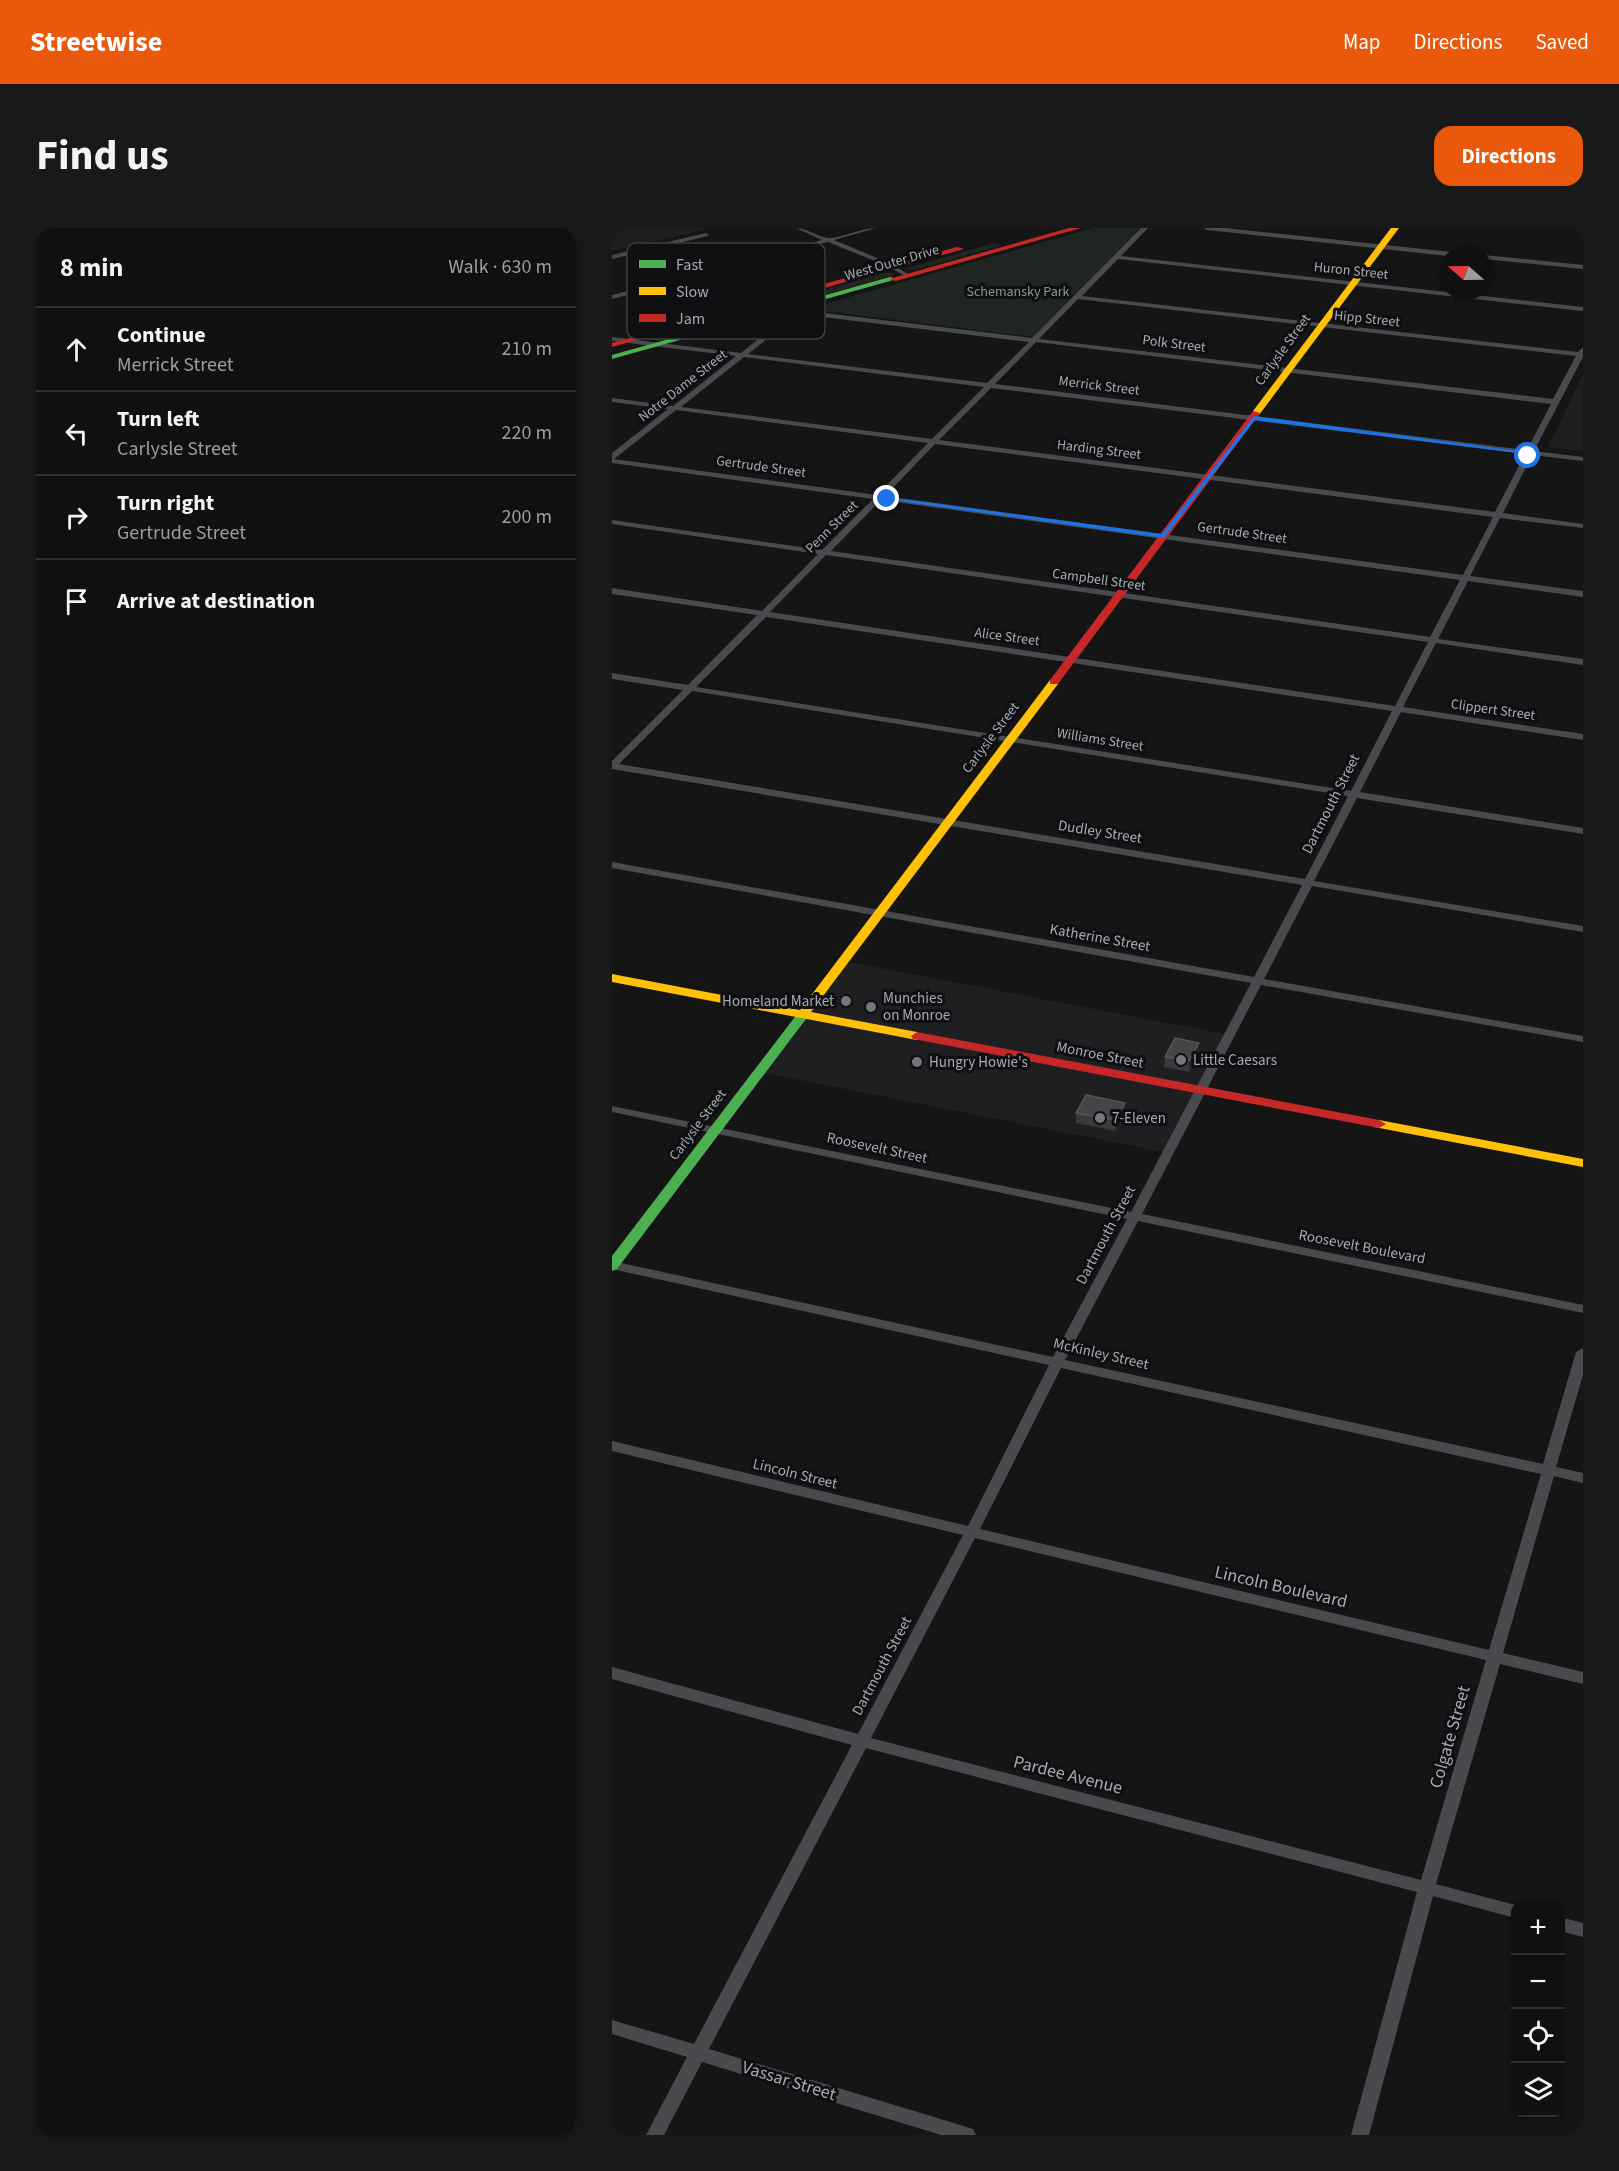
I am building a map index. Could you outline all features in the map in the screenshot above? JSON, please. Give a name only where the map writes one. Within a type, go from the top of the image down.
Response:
[{"type":"street","points":[[799,228],[887,264],[907,275]]},
{"type":"street","points":[[815,243],[873,228]]},
{"type":"street","name":"West Outer Drive","points":[[825,286],[1036,228]]},
{"type":"street","name":"West Outer Drive","points":[[825,300],[1077,228]]},
{"type":"street","name":"Penn Street","points":[[612,766],[825,554],[1145,228]]},
{"type":"street","points":[[1207,228],[1439,253]]},
{"type":"street","name":"Carlysle Street","points":[[612,1265],[880,914],[1395,228]]},
{"type":"street","points":[[672,243],[706,235]]},
{"type":"street","points":[[998,238],[1016,245]]},
{"type":"street","points":[[612,257],[627,253]]},
{"type":"street","name":"Huron Street","points":[[1116,257],[1583,309]]},
{"type":"street","points":[[1493,258],[1583,267]]},
{"type":"street","points":[[612,297],[627,293]]},
{"type":"street","name":"Hipp Street","points":[[1077,297],[1322,326],[1582,353]]},
{"type":"street","name":"Polk Street","points":[[825,314],[1556,402]]},
{"type":"street","name":"Merrick Street","points":[[612,339],[1583,459]]},
{"type":"street","name":"West Outer Drive","points":[[612,345],[631,339]]},
{"type":"street","name":"West Outer Drive","points":[[612,357],[680,339]]},
{"type":"street","name":"Notre Dame Street","points":[[612,459],[761,339]]},
{"type":"street","name":"Dartmouth Street","points":[[655,2135],[971,1533],[1057,1362],[1258,982],[1582,353]]},
{"type":"street","name":"Harding Street","points":[[612,400],[1583,526]]},
{"type":"street","name":"Gertrude Street","points":[[612,459],[1583,594]]},
{"type":"street","name":"Campbell Street","points":[[612,522],[1583,662]]},
{"type":"street","name":"Alice Street","points":[[612,591],[1399,710]]},
{"type":"street","name":"Williams Street","points":[[612,675],[1583,831]]},
{"type":"street","name":"Clippert Street","points":[[1399,710],[1583,737]]},
{"type":"street","name":"Dudley Street","points":[[612,766],[1583,928]]},
{"type":"street","name":"Katherine Street","points":[[612,866],[1583,1039]]},
{"type":"street","name":"Monroe Street","points":[[612,978],[1583,1163]]},
{"type":"street","name":"Roosevelt Street","points":[[612,1109],[1135,1218]]},
{"type":"street","name":"Roosevelt Boulevard","points":[[1135,1218],[1583,1309]]},
{"type":"street","name":"McKinley Street","points":[[612,1265],[1583,1478]]},
{"type":"street","name":"Colgate Street","points":[[1360,2135],[1427,1887],[1583,1352]]},
{"type":"street","name":"Lincoln Street","points":[[612,1446],[971,1533]]},
{"type":"street","name":"Lincoln Boulevard","points":[[971,1533],[1583,1678]]},
{"type":"street","name":"Pardee Avenue","points":[[612,1673],[861,1741],[1511,1910]]},
{"type":"street","points":[[1565,1925],[1583,1930]]},
{"type":"street","name":"Vassar Street","points":[[612,2027],[967,2135]]},
{"type":"shaded area","points":[[612,228],[711,228],[646,243],[627,243],[627,248],[612,251]]},
{"type":"shaded area","points":[[1583,375],[1583,451],[1548,447]]},
{"type":"shaded area","points":[[844,961],[1230,1035],[1169,1153],[760,1072]]},
{"type":"green space","name":"Schemansky Park","points":[[1093,228],[1140,228],[1033,337],[825,311],[825,304]]},
{"type":"green space","points":[[994,243],[1002,245],[915,270],[904,269]]},
{"type":"green space","points":[[884,273],[893,273],[893,276],[825,295],[825,290]]},
{"type":"building","points":[[1175,1038],[1199,1043],[1189,1061],[1165,1057]]},
{"type":"building","points":[[1086,1095],[1125,1103],[1115,1120],[1076,1113]]},
{"type":"traffic: fast","points":[[825,298],[893,279]]},
{"type":"traffic: fast","points":[[612,357],[677,339]]},
{"type":"traffic: fast","points":[[612,1266],[805,1012]]},
{"type":"traffic: slow","points":[[1256,413],[1395,228]]},
{"type":"traffic: slow","points":[[805,1012],[1054,682]]},
{"type":"traffic: slow","points":[[612,978],[917,1036]]},
{"type":"traffic: slow","points":[[1379,1124],[1583,1163]]},
{"type":"traffic: jam","points":[[893,279],[1077,228]]},
{"type":"traffic: jam","points":[[825,286],[960,249]]},
{"type":"traffic: jam","points":[[612,345],[634,339]]},
{"type":"traffic: jam","points":[[1054,682],[1256,413]]},
{"type":"traffic: jam","points":[[917,1036],[1379,1124]]},
{"type":"place","name":"Homeland Market","points":[[846,1001]]},
{"type":"place","name":"Munchies on Monroe","points":[[871,1007]]},
{"type":"place","name":"Little Caesars","points":[[1181,1060]]},
{"type":"place","name":"Hungry Howie's","points":[[917,1062]]},
{"type":"place","name":"7-Eleven","points":[[1100,1118]]},
{"type":"route","points":[[887,499],[1164,536],[1254,418],[1530,453],[1528,456]]}]
